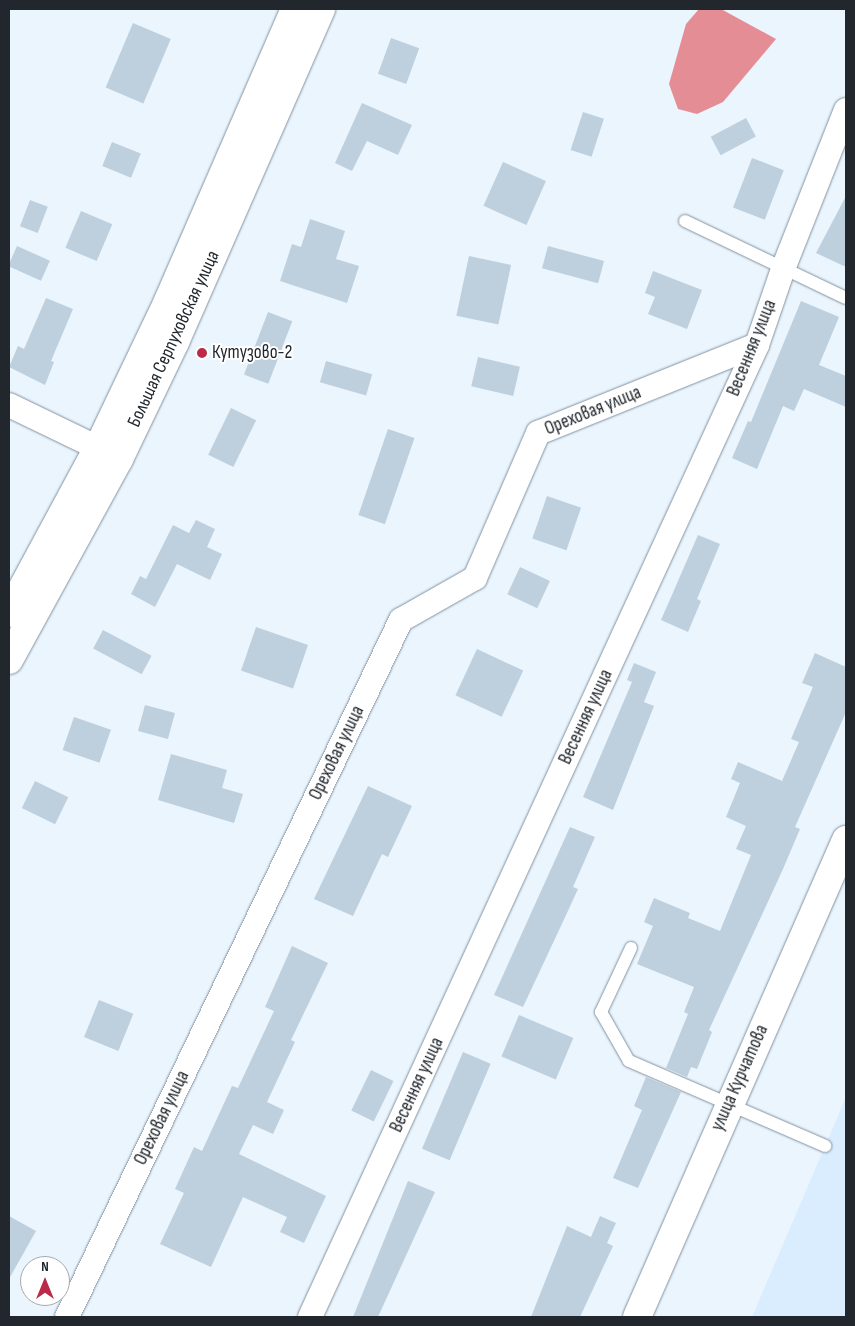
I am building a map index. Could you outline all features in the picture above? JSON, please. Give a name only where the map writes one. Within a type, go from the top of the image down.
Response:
[{"type":"main road","name":"Большая Серпуховская улица","points":[[9,614],[98,448],[168,301],[295,9]]},
{"type":"main road","name":"Большая Серпуховская улица","points":[[9,660],[127,442],[175,342],[320,9]]},
{"type":"main road","name":"улица Курчатова","points":[[637,1317],[727,1106],[846,840]]},
{"type":"street","name":"Весенняя улица","points":[[310,1317],[757,345],[783,269],[846,110]]},
{"type":"street","name":"Ореховая улица","points":[[66,1317],[401,620],[475,578],[538,433],[757,345]]},
{"type":"street","points":[[9,405],[98,448]]},
{"type":"lane","points":[[684,221],[846,298]]},
{"type":"lane","points":[[631,948],[601,1012],[629,1061],[727,1106],[825,1146]]},
{"type":"shaded area","points":[[699,9],[721,9],[776,39],[723,102],[697,114],[678,109],[669,84],[686,24]]},
{"type":"shaded area","points":[[846,1097],[846,1317],[752,1317]]},
{"type":"building","points":[[133,23],[171,39],[143,103],[106,87]]},
{"type":"building","points":[[391,38],[419,48],[406,84],[378,74]]},
{"type":"building","points":[[362,103],[412,125],[398,155],[367,141],[352,171],[335,163]]},
{"type":"building","points":[[583,112],[604,119],[592,157],[571,150]]},
{"type":"building","points":[[746,118],[756,137],[721,155],[711,137]]},
{"type":"building","points":[[112,142],[141,154],[131,178],[102,166]]},
{"type":"building","points":[[752,158],[784,170],[765,220],[733,207]]},
{"type":"building","points":[[503,162],[546,181],[526,225],[483,206]]},
{"type":"building","points":[[846,196],[846,267],[816,253]]},
{"type":"building","points":[[30,200],[48,207],[38,233],[20,226]]},
{"type":"building","points":[[81,211],[112,224],[97,261],[65,248]]},
{"type":"building","points":[[310,219],[345,231],[336,259],[359,266],[347,303],[280,281],[292,244],[301,247]]},
{"type":"building","points":[[17,246],[50,261],[41,281],[9,267]]},
{"type":"building","points":[[548,246],[604,261],[598,283],[542,268]]},
{"type":"building","points":[[469,256],[511,265],[498,325],[456,316]]},
{"type":"building","points":[[653,271],[702,290],[687,329],[648,314],[655,297],[645,293]]},
{"type":"building","points":[[46,298],[73,309],[51,361],[54,362],[45,385],[9,367],[18,346],[24,349]]},
{"type":"building","points":[[801,301],[839,317],[819,365],[846,376],[846,407],[804,389],[794,411],[783,406],[757,469],[732,458],[748,421],[751,422]]},
{"type":"building","points":[[268,312],[292,321],[268,384],[244,375]]},
{"type":"building","points":[[478,357],[520,367],[513,396],[471,386]]},
{"type":"building","points":[[326,361],[372,374],[366,395],[320,382]]},
{"type":"building","points":[[231,408],[256,420],[233,467],[208,455]]},
{"type":"building","points":[[388,429],[414,438],[385,524],[358,515]]},
{"type":"building","points":[[547,496],[581,508],[566,550],[532,539]]},
{"type":"building","points":[[196,520],[215,529],[207,547],[222,554],[210,580],[177,564],[155,607],[131,594],[140,576],[146,579],[173,525],[189,533]]},
{"type":"building","points":[[698,535],[720,544],[697,599],[701,601],[688,632],[661,620]]},
{"type":"building","points":[[520,567],[550,581],[537,608],[507,594]]},
{"type":"building","points":[[256,627],[308,645],[293,688],[241,670]]},
{"type":"building","points":[[103,630],[152,656],[142,674],[93,649]]},
{"type":"building","points":[[477,649],[523,671],[502,717],[455,695]]},
{"type":"building","points":[[815,653],[846,667],[846,712],[795,827],[800,829],[783,869],[709,1030],[712,1032],[697,1069],[691,1067],[687,1077],[666,1068],[688,1014],[684,1012],[694,987],[637,964],[653,926],[644,922],[654,898],[690,913],[688,918],[720,931],[751,855],[736,849],[746,826],[726,817],[740,783],[731,779],[738,762],[782,781],[799,742],[791,739],[813,687],[802,683]]},
{"type":"building","points":[[634,663],[656,672],[644,702],[654,706],[613,810],[583,797],[632,682],[627,680]]},
{"type":"building","points":[[145,705],[175,713],[168,739],[138,731]]},
{"type":"building","points":[[74,717],[111,730],[99,763],[63,750]]},
{"type":"building","points":[[171,754],[227,770],[222,788],[243,794],[234,823],[158,800]]},
{"type":"building","points":[[35,781],[68,797],[55,824],[22,808]]},
{"type":"building","points":[[368,786],[412,806],[388,857],[382,854],[353,916],[314,899]]},
{"type":"building","points":[[570,827],[595,837],[573,887],[578,889],[523,1007],[494,995]]},
{"type":"building","points":[[292,946],[328,963],[291,1040],[295,1042],[267,1102],[284,1110],[273,1134],[253,1125],[239,1154],[326,1196],[304,1243],[280,1232],[287,1217],[243,1197],[211,1267],[160,1244],[184,1193],[175,1189],[194,1147],[202,1151],[232,1086],[238,1088],[274,1011],[265,1007]]},
{"type":"building","points":[[99,1000],[133,1014],[118,1051],[84,1037]]},
{"type":"building","points":[[519,1015],[573,1038],[556,1079],[501,1056]]},
{"type":"building","points":[[463,1052],[491,1064],[450,1160],[422,1149]]},
{"type":"building","points":[[371,1070],[393,1081],[374,1121],[351,1110]]},
{"type":"building","points":[[646,1077],[681,1092],[638,1188],[613,1178],[642,1110],[634,1106]]},
{"type":"building","points":[[408,1181],[435,1192],[378,1317],[353,1317]]},
{"type":"building","points":[[9,1216],[36,1231],[22,1256],[20,1256],[9,1279]]},
{"type":"building","points":[[600,1216],[616,1223],[607,1243],[613,1246],[580,1317],[531,1317],[567,1226],[591,1237]]},
{"type":"place","name":"Кутузово-2","points":[[202,353]]}]
